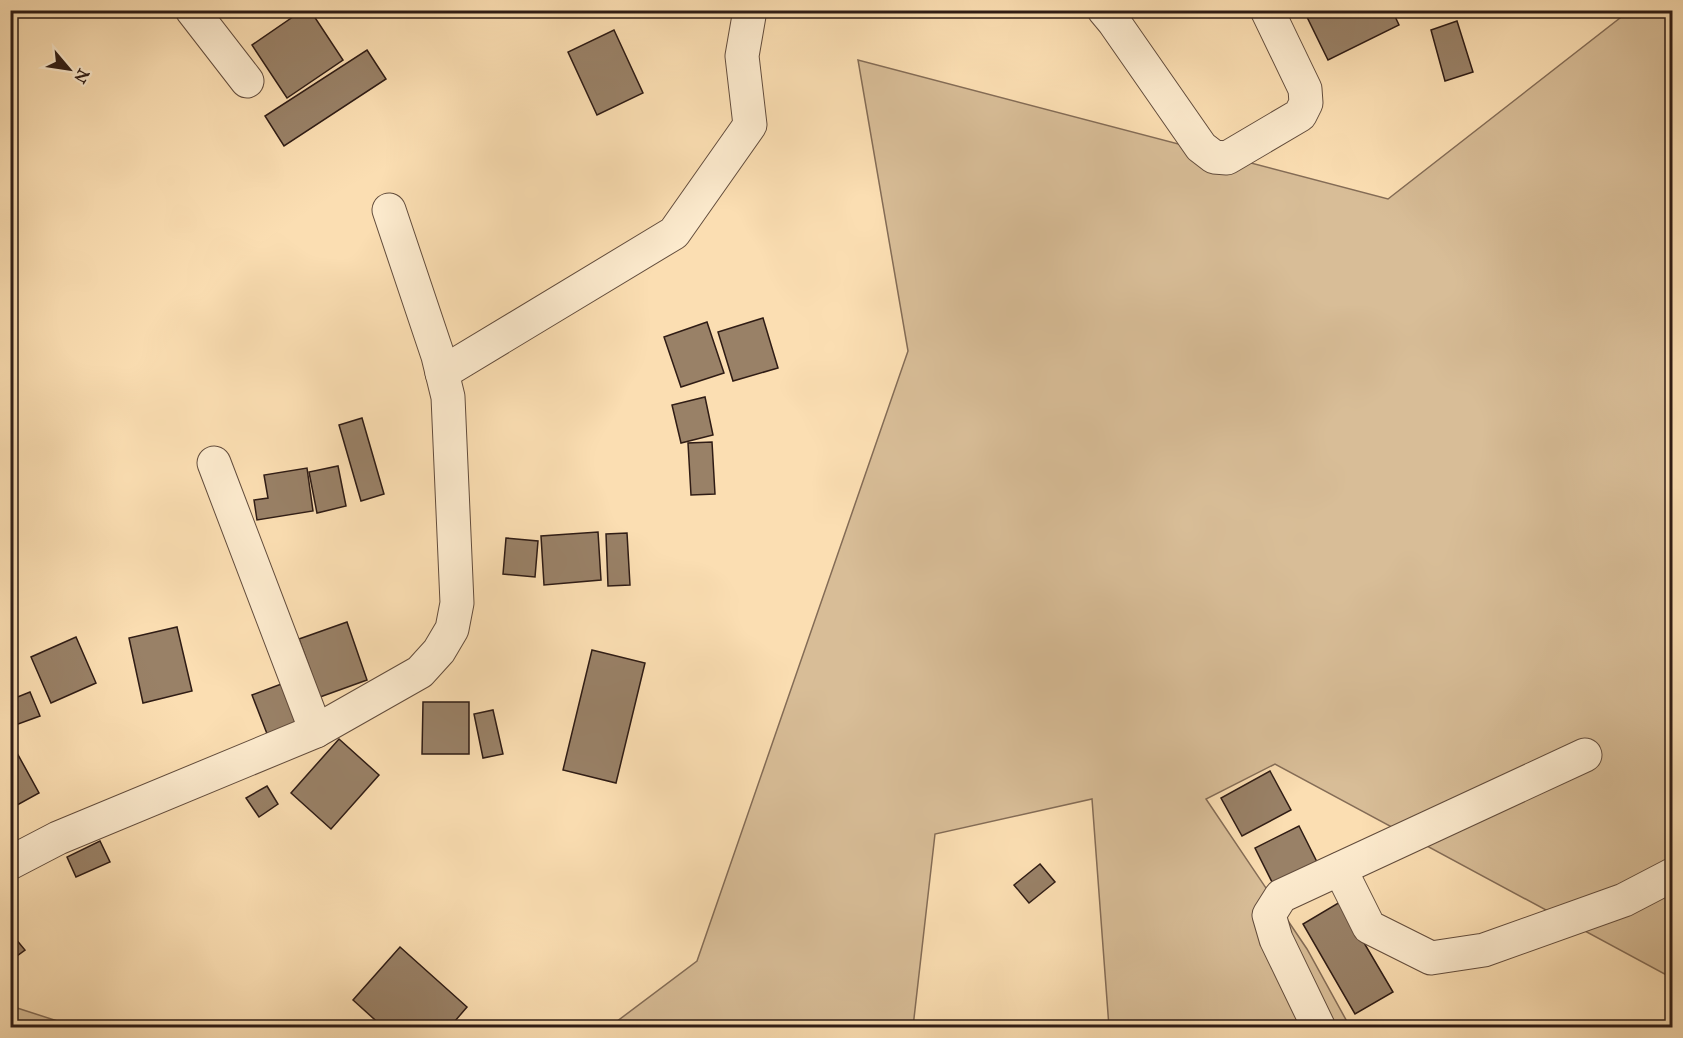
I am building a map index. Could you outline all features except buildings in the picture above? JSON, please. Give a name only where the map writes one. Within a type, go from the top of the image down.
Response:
[{"type":"street","points":[[192,10],[248,81]]},
{"type":"street","points":[[442,373],[674,233],[750,125],[742,56],[750,10]]},
{"type":"street","points":[[1104,10],[1201,147],[1214,157],[1227,158],[1300,115],[1306,103],[1305,89],[1267,10]]},
{"type":"street","points":[[10,863],[58,838],[316,731],[420,672],[439,651],[453,629],[457,603],[448,397],[389,210]]},
{"type":"street","points":[[214,463],[316,731]]},
{"type":"street","points":[[1319,1028],[1276,939],[1269,915],[1281,896],[1585,755]]},
{"type":"street","points":[[1340,868],[1369,927],[1431,958],[1484,950],[1624,900],[1672,874]]},
{"type":"shaded area","points":[[1629,11],[1672,11],[1672,978],[1275,764],[1206,799],[1307,949],[1350,1027],[1109,1027],[1092,799],[935,834],[913,1027],[608,1028],[697,961],[908,351],[858,60],[1388,199]]},
{"type":"shaded area","points":[[11,1006],[76,1027],[11,1027]]}]
